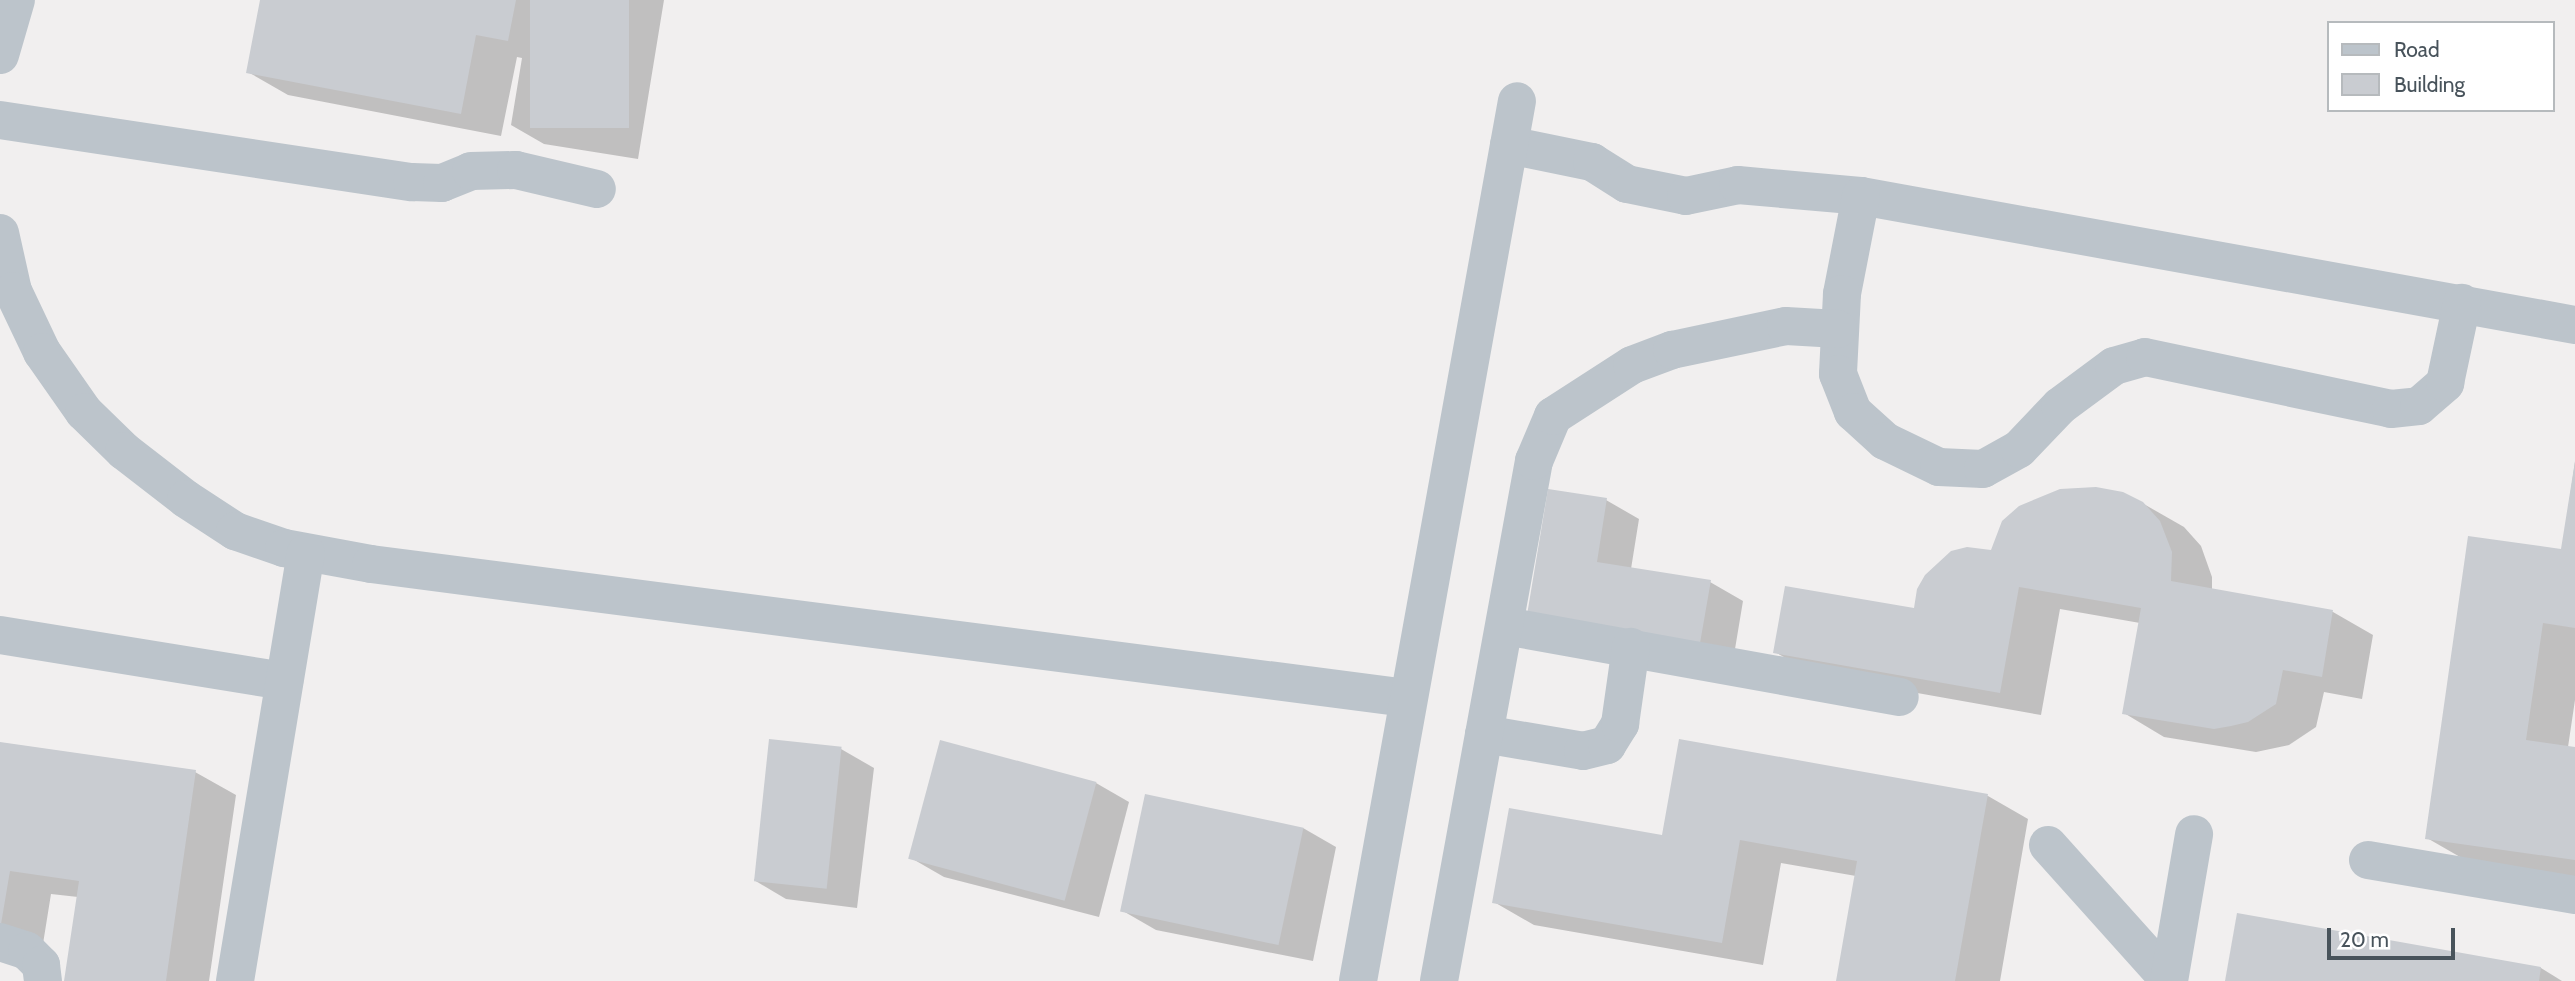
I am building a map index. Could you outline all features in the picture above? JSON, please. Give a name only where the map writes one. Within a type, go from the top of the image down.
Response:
[{"type":"street","points":[[0,55],[16,0]]},
{"type":"street","points":[[1358,981],[1407,698],[1517,102]]},
{"type":"street","points":[[0,120],[412,182],[442,183],[471,171],[516,170],[597,189]]},
{"type":"street","points":[[1509,145],[1592,162],[1627,184],[1686,196],[1738,185],[1861,196],[2575,324]]},
{"type":"street","points":[[1861,196],[1838,329],[1838,374],[1853,412],[1885,441],[1939,467],[1983,469],[2019,449],[2060,406],[2113,366],[2144,357],[2391,409],[2419,406],[2445,383],[2462,303]]},
{"type":"street","points":[[0,233],[13,291],[24,315],[42,352],[84,412],[124,451],[235,531],[306,553],[1407,698]]},
{"type":"street","points":[[1439,981],[1534,461],[1553,416],[1632,365],[1672,350],[1728,335],[1786,326],[1838,329]]},
{"type":"street","points":[[235,981],[306,553]]},
{"type":"street","points":[[1505,626],[1631,646],[1899,697]]},
{"type":"street","points":[[0,635],[284,681]]},
{"type":"street","points":[[1484,734],[1583,751],[1608,745],[1620,724],[1631,646]]},
{"type":"street","points":[[2169,980],[2194,834]]},
{"type":"street","points":[[2048,845],[2169,980]]},
{"type":"street","points":[[2368,860],[2575,895]]},
{"type":"street","points":[[0,942],[27,951],[41,965],[43,981]]},
{"type":"building","points":[[260,0],[516,0],[508,41],[476,35],[461,114],[246,73]]},
{"type":"building","points":[[530,0],[629,0],[629,128],[530,128]]},
{"type":"building","points":[[2575,461],[2575,628],[2543,623],[2526,740],[2575,747],[2575,860],[2425,839],[2468,536],[2561,549]]},
{"type":"building","points":[[2096,487],[2123,492],[2143,502],[2160,521],[2172,552],[2171,581],[2333,610],[2322,677],[2283,670],[2276,704],[2248,722],[2231,726],[2214,729],[2122,714],[2141,608],[2019,587],[2000,693],[1773,653],[1785,586],[1914,608],[1917,589],[1925,575],[1951,551],[1967,547],[1991,550],[2002,521],[2019,506],[2060,489]]},
{"type":"building","points":[[1548,489],[1607,498],[1597,562],[1711,580],[1699,649],[1526,621]]},
{"type":"building","points":[[769,739],[842,747],[827,889],[754,881]]},
{"type":"building","points":[[1679,739],[1988,794],[1955,981],[1836,981],[1857,861],[1740,840],[1722,943],[1492,903],[1509,808],[1662,835]]},
{"type":"building","points":[[940,740],[1096,782],[1065,901],[908,859]]},
{"type":"building","points":[[0,742],[196,770],[166,981],[64,981],[79,881],[10,871],[0,930]]},
{"type":"building","points":[[1145,794],[1303,828],[1279,945],[1120,911]]},
{"type":"building","points":[[2237,913],[2541,967],[2539,981],[2225,981]]}]
